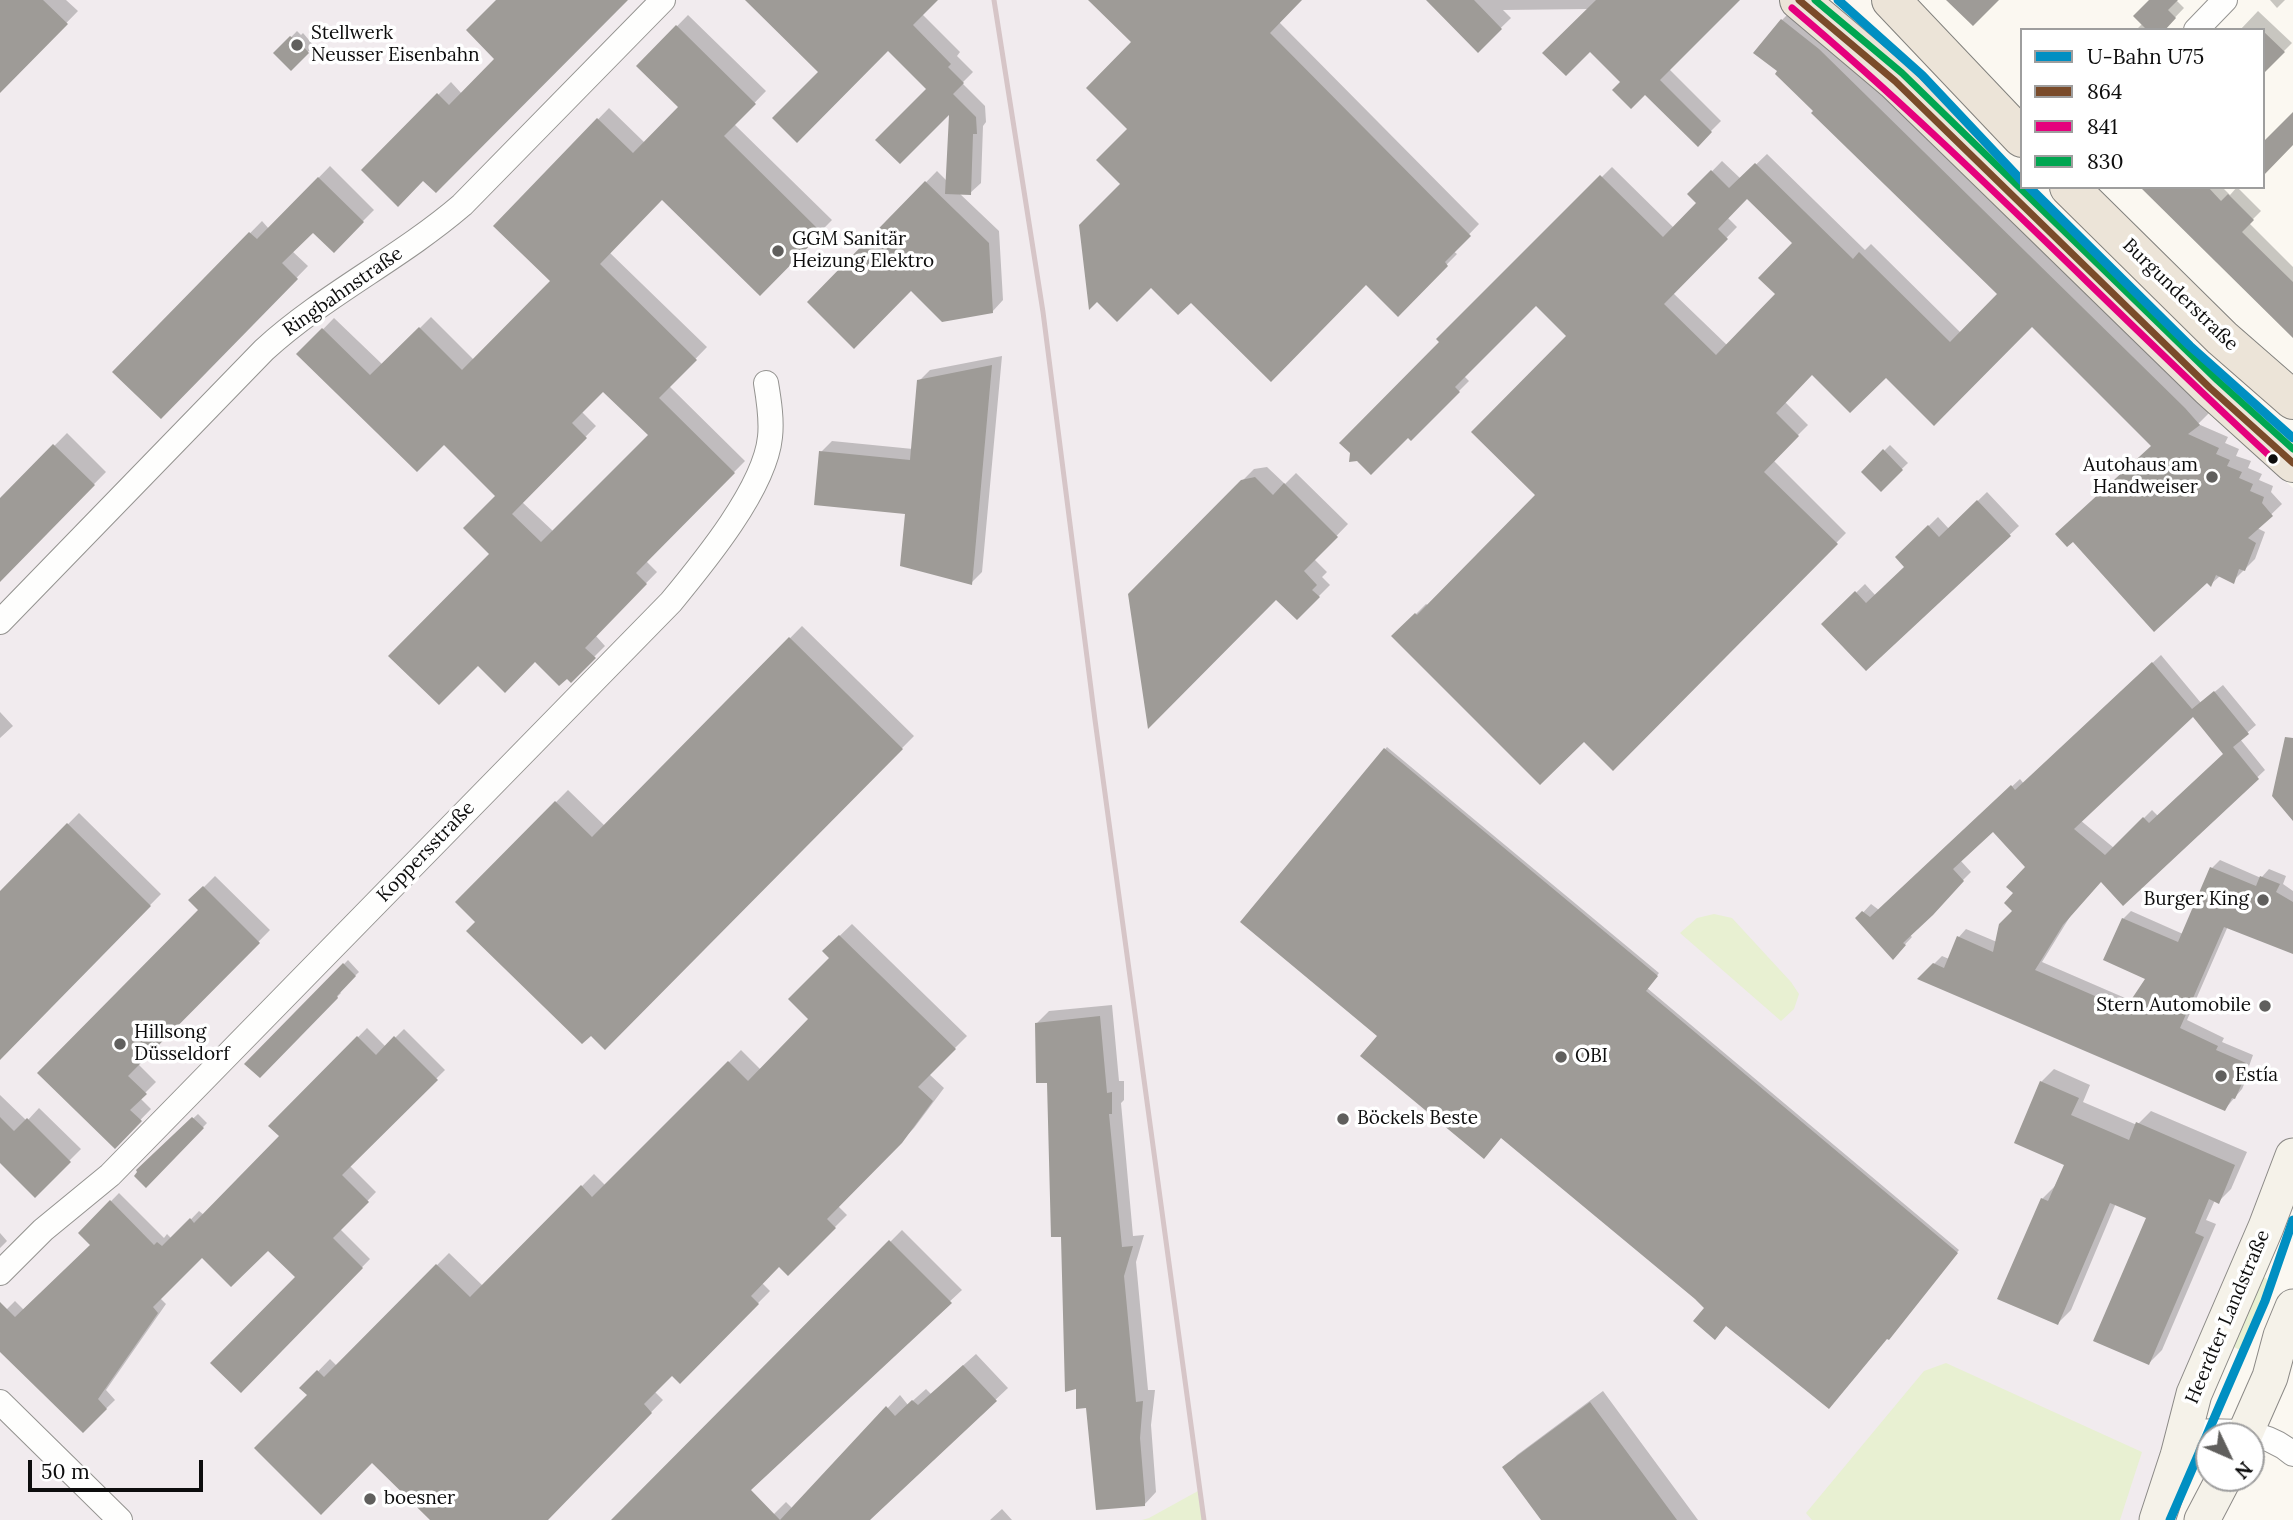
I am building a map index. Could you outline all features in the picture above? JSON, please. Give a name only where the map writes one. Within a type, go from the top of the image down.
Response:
[{"type":"main road","points":[[1799,0],[1895,80],[2210,388],[2293,463]]},
{"type":"main road","points":[[1891,0],[2020,136]]},
{"type":"main road","name":"Burgunderstraße","points":[[2071,189],[2222,338],[2293,400]]},
{"type":"main road","name":"Heerdter Landstraße","points":[[2157,1520],[2178,1456],[2194,1394],[2266,1227],[2293,1156]]},
{"type":"main road","points":[[2250,1422],[2270,1377],[2281,1336],[2293,1307]]},
{"type":"main road","points":[[2202,1520],[2217,1492]]},
{"type":"street","name":"Ringbahnstraße","points":[[0,622],[264,350],[292,325],[430,232],[462,205],[663,0]]},
{"type":"street","points":[[2198,28],[2225,0]]},
{"type":"street","name":"Koppersstraße","points":[[0,1273],[43,1230],[110,1175],[671,601],[705,560],[734,518],[761,471],[770,438],[766,383]]},
{"type":"street","points":[[0,1402],[120,1520]]},
{"type":"street","points":[[2184,1432],[2195,1432]]},
{"type":"street","points":[[2265,1439],[2274,1441],[2293,1454]]},
{"type":"shaded area","points":[[0,0],[1786,0],[2163,358],[2207,413],[2293,488],[2293,1135],[2171,1417],[2141,1520],[0,1520]]},
{"type":"green space","points":[[1714,914],[1732,918],[1799,994],[1794,1009],[1781,1021],[1680,933],[1697,918]]},
{"type":"green space","points":[[2255,1274],[2266,1278],[2268,1283],[2240,1350],[2226,1343]]},
{"type":"green space","points":[[1946,1363],[2142,1452],[2120,1520],[1812,1520],[1806,1513],[1924,1371]]},
{"type":"green space","points":[[1198,1491],[1202,1520],[1142,1520],[1149,1518]]},
{"type":"building","points":[[0,0],[43,0],[68,24],[0,93]]},
{"type":"building","points":[[496,0],[628,0],[436,193],[423,181],[398,207],[361,170],[437,93],[449,105],[494,59],[466,30]]},
{"type":"building","points":[[745,0],[938,0],[913,25],[951,64],[948,67],[964,83],[953,94],[976,117],[971,195],[945,194],[949,115],[900,164],[875,140],[926,89],[888,51],[797,143],[772,118],[818,72]]},
{"type":"building","points":[[1088,0],[1302,0],[1270,33],[1471,236],[1445,262],[1448,266],[1398,317],[1366,285],[1271,382],[1191,303],[1178,315],[1151,288],[1117,322],[1097,302],[1089,310],[1079,225],[1120,184],[1096,160],[1127,129],[1086,88],[1131,42]]},
{"type":"building","points":[[1426,0],[1474,0],[1502,29],[1478,53]]},
{"type":"building","points":[[1596,0],[1740,0],[1660,80],[1712,132],[1698,147],[1645,95],[1631,109],[1612,90],[1620,82],[1590,52],[1566,76],[1542,53]]},
{"type":"building","points":[[1946,0],[1999,0],[1973,26]]},
{"type":"building","points":[[2149,0],[2178,0],[2168,10],[2176,18],[2167,28],[2145,28],[2133,16]]},
{"type":"building","points":[[1781,19],[1819,49],[2185,408],[2200,425],[2188,434],[2219,448],[2216,454],[2230,460],[2227,466],[2242,472],[2239,478],[2253,484],[2250,491],[2264,497],[2262,503],[2273,516],[2248,538],[2256,543],[2245,571],[2239,569],[2234,584],[2216,575],[2211,587],[2207,583],[2154,632],[2073,542],[2067,547],[2055,534],[2151,446],[2032,327],[1934,426],[1886,378],[1850,413],[1812,375],[1776,413],[1799,436],[1764,472],[1838,544],[1613,771],[1584,742],[1540,785],[1391,636],[1415,613],[1417,615],[1535,495],[1471,432],[1566,336],[1536,306],[1455,387],[1460,392],[1411,441],[1408,438],[1371,475],[1357,461],[1349,462],[1350,453],[1339,443],[1439,342],[1436,339],[1600,175],[1663,237],[1696,203],[1687,194],[1711,170],[1729,188],[1755,163],[1853,259],[1859,252],[1950,342],[1997,294],[1811,113],[1813,111],[1775,74],[1777,71],[1753,53]],"holes":[[[1747,199],[1792,243],[1758,278],[1775,294],[1716,355],[1664,304],[1728,239],[1718,229]]]},
{"type":"building","points":[[676,25],[756,104],[724,136],[822,233],[760,296],[662,200],[600,264],[697,360],[659,398],[735,473],[636,573],[647,584],[585,648],[596,658],[571,683],[567,679],[559,686],[535,662],[505,693],[478,666],[439,705],[388,656],[489,554],[463,528],[495,496],[444,445],[417,472],[296,354],[322,328],[370,375],[419,327],[462,370],[550,281],[493,226],[597,118],[633,153],[678,107],[636,66]],"holes":[[[603,392],[648,435],[541,542],[512,514],[587,438],[572,423]]]},
{"type":"building","points":[[2265,33],[2285,52],[2265,72]]},
{"type":"building","points":[[290,36],[296,38],[309,53],[291,71],[273,53]]},
{"type":"building","points":[[2293,112],[2293,145],[2265,174],[2265,140]]},
{"type":"building","points":[[318,177],[364,222],[334,253],[313,233],[282,263],[298,279],[161,419],[112,372],[249,232],[257,239]]},
{"type":"building","points":[[925,181],[989,243],[993,313],[942,322],[911,291],[854,349],[807,302]]},
{"type":"building","points":[[2142,189],[2210,189],[2221,201],[2228,194],[2254,220],[2242,232],[2293,282],[2293,338]]},
{"type":"building","points":[[992,365],[972,585],[900,566],[905,514],[814,505],[819,451],[910,460],[917,380]]},
{"type":"building","points":[[53,444],[95,485],[0,582],[0,498]]},
{"type":"building","points":[[1883,449],[1903,470],[1881,492],[1861,472]]},
{"type":"building","points":[[1255,477],[1273,495],[1284,483],[1338,537],[1304,571],[1317,585],[1312,590],[1320,597],[1297,620],[1276,600],[1148,729],[1128,594],[1241,480]]},
{"type":"building","points":[[1977,500],[2011,536],[1866,671],[1821,624],[1855,591],[1866,603],[1904,567],[1895,557],[1928,525],[1939,537]]},
{"type":"building","points":[[789,637],[903,749],[605,1050],[591,1036],[582,1044],[466,931],[475,922],[455,902],[555,801],[592,837]]},
{"type":"building","points":[[2152,662],[2192,709],[2214,691],[2249,734],[2233,747],[2259,779],[2123,906],[2101,882],[2063,925],[2035,970],[2125,1009],[2145,979],[2103,960],[2122,918],[2178,942],[2210,867],[2256,886],[2260,876],[2280,884],[2276,892],[2293,902],[2293,954],[2224,927],[2180,1028],[2218,1046],[2216,1050],[2246,1063],[2241,1078],[2244,1079],[2235,1099],[2232,1098],[2225,1111],[1917,979],[1933,963],[1944,968],[1957,936],[1993,952],[1999,924],[2012,911],[2004,903],[2013,893],[2006,887],[2025,867],[1993,832],[1953,869],[1964,881],[1903,943],[1906,945],[1893,960],[1855,918],[1862,911],[1870,917],[2011,785],[2015,790]],"holes":[[[2193,717],[2223,754],[2149,823],[2143,817],[2105,855],[2074,829]]]},
{"type":"building","points":[[2285,737],[2293,738],[2293,821],[2272,796]]},
{"type":"building","points":[[1384,748],[1658,976],[1646,991],[1958,1253],[1889,1340],[1887,1339],[1829,1409],[1726,1326],[1715,1340],[1693,1321],[1704,1308],[1695,1299],[1501,1138],[1484,1159],[1360,1056],[1377,1036],[1240,922]]},
{"type":"building","points":[[67,823],[151,906],[0,1060],[0,891]]},
{"type":"building","points":[[203,886],[260,943],[128,1076],[147,1094],[130,1110],[142,1121],[115,1149],[37,1073],[198,910],[188,900]]},
{"type":"building","points":[[839,935],[956,1049],[918,1087],[933,1101],[902,1143],[827,1219],[836,1228],[788,1276],[779,1267],[751,1296],[759,1304],[680,1384],[672,1376],[644,1404],[652,1413],[548,1520],[430,1520],[372,1463],[321,1515],[254,1448],[307,1395],[299,1388],[317,1370],[324,1377],[436,1264],[470,1297],[581,1185],[592,1197],[728,1061],[748,1081],[808,1019],[788,999],[829,958],[822,951]]},
{"type":"building","points":[[343,963],[356,976],[260,1078],[244,1064]]},
{"type":"building","points":[[1100,1016],[1107,1093],[1112,1092],[1112,1114],[1109,1114],[1122,1247],[1133,1246],[1124,1276],[1136,1402],[1143,1401],[1140,1438],[1145,1506],[1096,1510],[1086,1408],[1076,1409],[1076,1389],[1065,1392],[1061,1237],[1051,1237],[1047,1083],[1036,1083],[1035,1023]]},
{"type":"building","points":[[357,1036],[376,1055],[394,1036],[438,1080],[342,1175],[369,1202],[333,1238],[363,1268],[241,1393],[210,1363],[295,1277],[268,1251],[231,1287],[202,1258],[153,1307],[158,1313],[98,1399],[107,1409],[83,1433],[0,1352],[0,1302],[15,1317],[90,1245],[78,1233],[110,1200],[154,1245],[157,1242],[162,1246],[190,1218],[194,1223],[279,1136],[268,1126]]},
{"type":"building","points":[[2040,1081],[2079,1098],[2071,1115],[2129,1140],[2136,1122],[2235,1165],[2219,1204],[2209,1199],[2195,1233],[2204,1237],[2149,1365],[2093,1341],[2146,1218],[2110,1203],[2058,1325],[1997,1299],[2041,1198],[2048,1201],[2064,1165],[2014,1143]]},
{"type":"building","points":[[0,1117],[14,1131],[27,1118],[71,1162],[35,1198],[0,1163]]},
{"type":"building","points":[[192,1117],[204,1128],[146,1188],[134,1176],[136,1170]]},
{"type":"building","points":[[889,1240],[952,1303],[751,1490],[780,1520],[611,1520]]},
{"type":"building","points":[[963,1365],[997,1401],[870,1520],[780,1520],[886,1406],[895,1416],[912,1400],[918,1405]]},
{"type":"building","points":[[1590,1402],[1677,1520],[1541,1520],[1502,1467]]},
{"type":"railway","points":[[994,0],[1043,312],[1095,720],[1204,1520]]},
{"type":"metro line","name":"U75","points":[[1838,0],[1922,75],[2020,179]]},
{"type":"metro line","name":"U75","points":[[2031,189],[2190,346],[2293,438]]},
{"type":"metro line","name":"U75","points":[[2170,1520],[2265,1301],[2293,1220]]},
{"type":"transit line","name":"864","points":[[1799,0],[1895,81],[2210,388],[2293,463]]},
{"type":"transit line","name":"830","points":[[1815,0],[1902,73],[2020,188]]},
{"type":"transit line","name":"841","points":[[1792,8],[1915,117],[2273,459]]},
{"type":"transit line","name":"830","points":[[2021,189],[2217,380],[2293,449]]},
{"type":"place","name":"Stellwerk Neusser Eisenbahn","points":[[297,45]]},
{"type":"place","name":"GGM Sanitär Heizung Elektro","points":[[778,251]]},
{"type":"place","name":"Autohaus am Handweiser","points":[[2212,477]]},
{"type":"place","name":"Burger King","points":[[2263,900]]},
{"type":"place","name":"Stern Automobile","points":[[2265,1006]]},
{"type":"place","name":"Hillsong Düsseldorf","points":[[120,1044]]},
{"type":"place","name":"OBI","points":[[1561,1057]]},
{"type":"place","name":"Estía","points":[[2221,1076]]},
{"type":"place","name":"Böckels Beste","points":[[1343,1119]]},
{"type":"place","name":"boesner","points":[[370,1499]]}]
